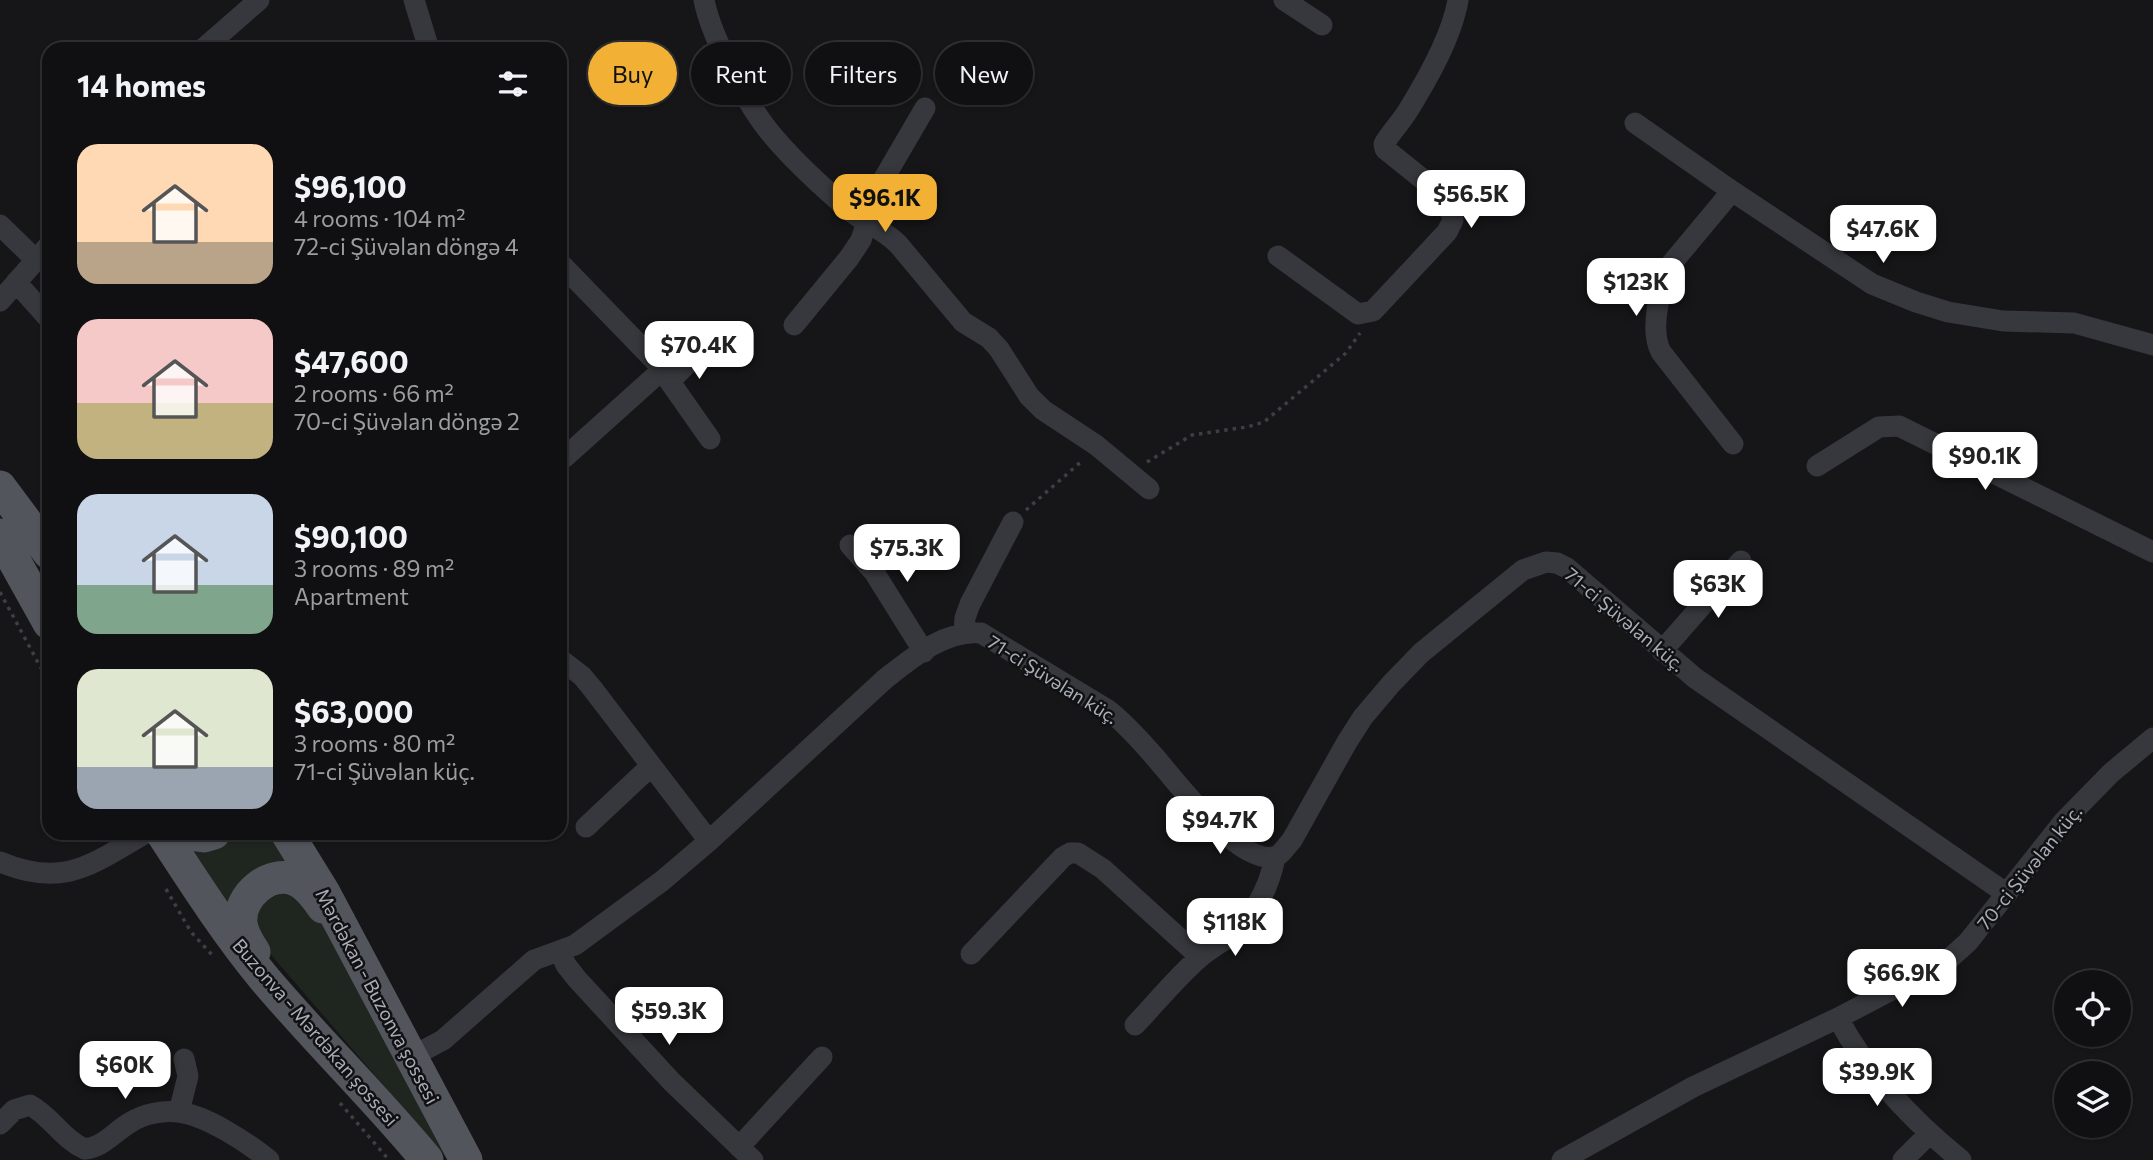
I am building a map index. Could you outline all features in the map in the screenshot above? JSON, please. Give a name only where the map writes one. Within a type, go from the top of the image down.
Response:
[{"type":"main road","points":[[0,487],[42,544]]},
{"type":"main road","points":[[0,535],[42,610]]},
{"type":"main road","name":"Buzonva - Mərdəkan şossesi","points":[[167,840],[241,949],[289,1007],[427,1160]]},
{"type":"main road","name":"Mərdəkan - Buzonva şossesi","points":[[291,840],[324,893],[466,1160]]},
{"type":"main road","points":[[289,1007],[245,938],[240,921],[244,903],[253,891],[269,880],[282,877],[296,880],[313,892],[362,963]]},
{"type":"street","points":[[211,42],[260,0]]},
{"type":"street","points":[[414,0],[427,42]]},
{"type":"street","points":[[704,0],[707,16],[723,53],[768,130],[849,210],[887,233],[898,244],[963,322],[989,338],[999,349],[1029,396],[1043,410],[1096,446],[1149,489]]},
{"type":"street","points":[[1284,0],[1322,25]]},
{"type":"street","points":[[1279,256],[1357,314],[1366,313],[1373,311],[1447,232],[1452,220],[1447,201],[1388,152],[1384,144],[1410,107],[1425,79],[1451,28],[1458,0]]},
{"type":"street","points":[[794,325],[861,240],[883,180],[925,108]]},
{"type":"street","points":[[1635,122],[1732,191],[1872,284],[1916,302],[1985,319],[2074,323],[2153,345]]},
{"type":"street","points":[[1732,191],[1672,263],[1660,291],[1655,333],[1661,352],[1732,444]]},
{"type":"street","points":[[0,225],[42,252]]},
{"type":"street","points":[[0,301],[42,254]]},
{"type":"street","points":[[567,270],[666,375],[710,439]]},
{"type":"street","points":[[16,282],[42,311]]},
{"type":"street","points":[[567,456],[666,375],[699,352]]},
{"type":"street","points":[[1817,466],[1879,427],[1899,426],[2153,552]]},
{"type":"street","points":[[964,633],[970,604],[1013,522]]},
{"type":"street","points":[[850,545],[874,572],[924,652]]},
{"type":"street","points":[[1662,652],[1741,561]]},
{"type":"street","name":"71-ci Şüvəlan küç.","points":[[411,1057],[443,1040],[534,960],[575,945],[662,881],[885,679],[942,641],[964,633],[981,633],[1108,710],[1119,718],[1221,831],[1253,853],[1275,857],[1283,852],[1292,840],[1346,742],[1391,684],[1455,625],[1523,570],[1546,562],[1558,563],[1567,568],[1662,652],[1732,706],[2007,894]]},
{"type":"street","points":[[567,664],[592,688],[709,841]]},
{"type":"street","name":"70-ci Şüvəlan küç.","points":[[1562,1160],[1693,1087],[1838,1018],[1947,961],[1968,942],[2087,796],[2153,738]]},
{"type":"street","points":[[586,827],[651,766]]},
{"type":"street","points":[[0,862],[32,872],[52,875],[71,873],[134,840]]},
{"type":"street","points":[[971,954],[1063,858],[1070,853],[1078,853],[1119,883],[1200,957]]},
{"type":"street","points":[[1135,1025],[1200,957],[1228,938],[1262,898],[1272,875],[1275,857]]},
{"type":"street","points":[[560,952],[566,965],[671,1081],[746,1154],[822,1057]]},
{"type":"street","points":[[1838,1018],[1860,1053],[1913,1118],[1961,1160]]},
{"type":"street","points":[[179,1112],[188,1076],[184,1059]]},
{"type":"street","points":[[0,1124],[14,1110],[30,1105],[76,1145],[92,1154],[142,1117],[160,1112],[179,1112],[201,1119],[245,1143],[269,1160]]},
{"type":"street","points":[[1903,1160],[1929,1134]]},
{"type":"path","points":[[1132,475],[1144,463],[1192,435],[1264,422],[1346,354],[1365,324],[1366,313]]},
{"type":"path","points":[[1013,522],[1079,466],[1096,446]]},
{"type":"path","points":[[0,592],[42,670]]},
{"type":"shaded area","points":[[228,840],[278,840],[299,873],[231,918],[184,846],[221,845]]},
{"type":"shaded area","points":[[290,892],[315,911],[448,1160],[266,949],[256,928],[256,913],[270,898]]}]
